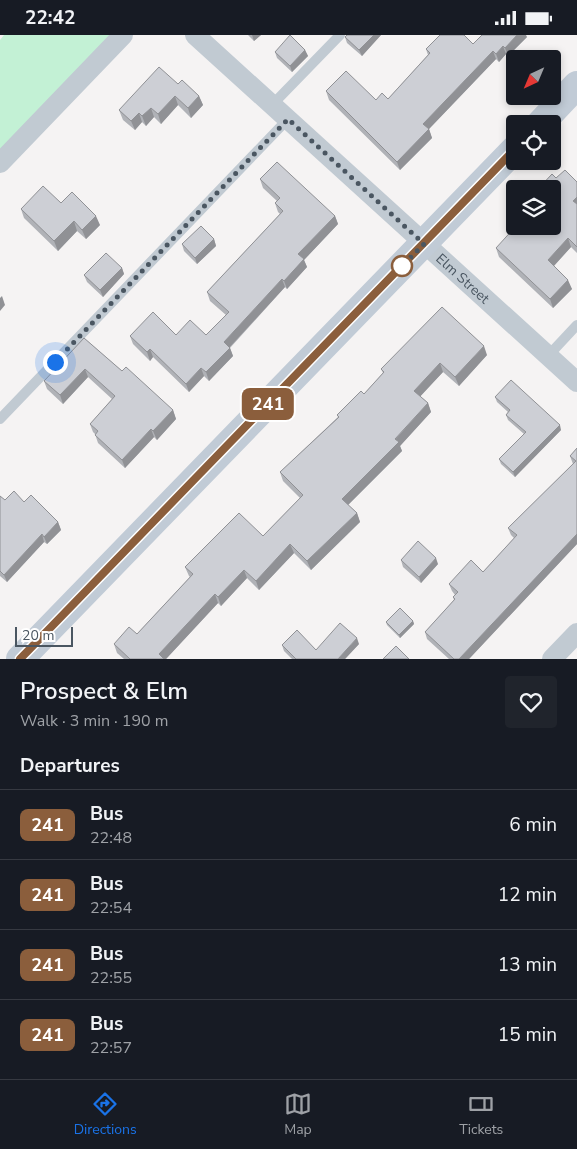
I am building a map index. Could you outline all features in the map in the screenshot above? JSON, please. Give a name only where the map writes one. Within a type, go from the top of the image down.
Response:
[{"type":"street","points":[[0,163],[123,35]]},
{"type":"street","name":"Elm Street","points":[[195,35],[577,382]]},
{"type":"street","points":[[549,115],[577,85]]},
{"type":"street","points":[[20,659],[506,158]]},
{"type":"street","points":[[552,659],[577,633]]},
{"type":"lane","points":[[272,105],[340,35]]},
{"type":"lane","points":[[0,419],[288,119]]},
{"type":"lane","points":[[548,356],[577,325]]},
{"type":"green space","points":[[4,35],[112,35],[0,152],[0,40]]},
{"type":"building","points":[[290,35],[305,50],[290,66],[275,52]]},
{"type":"building","points":[[347,35],[374,35],[359,50],[345,37]]},
{"type":"building","points":[[440,35],[464,35],[473,44],[482,35],[517,35],[505,48],[503,46],[496,54],[493,51],[423,124],[429,129],[397,162],[326,91],[346,71],[376,100],[382,93],[388,99],[430,53],[426,49]]},
{"type":"building","points":[[159,67],[178,84],[182,80],[199,96],[188,108],[175,96],[158,114],[151,108],[142,116],[139,113],[131,121],[119,110]]},
{"type":"building","points":[[277,162],[335,216],[298,254],[304,259],[284,281],[282,279],[224,342],[230,348],[206,372],[201,368],[186,384],[150,349],[147,352],[130,336],[153,312],[176,335],[190,320],[206,335],[229,312],[207,292],[283,211],[275,203],[280,198],[260,179]]},
{"type":"building","points":[[565,170],[577,182],[577,197],[573,201],[577,204],[577,247],[568,238],[548,260],[568,280],[550,299],[496,248],[508,235],[561,235],[561,180],[546,180],[552,174],[556,178]]},
{"type":"building","points":[[43,186],[61,203],[72,192],[96,216],[82,230],[74,221],[54,241],[21,209]]},
{"type":"building","points":[[201,226],[214,239],[195,258],[182,244]]},
{"type":"building","points":[[106,253],[122,268],[100,290],[84,275]]},
{"type":"building","points":[[442,307],[484,346],[455,377],[440,363],[414,391],[428,403],[395,439],[399,442],[342,499],[357,513],[307,561],[290,544],[256,581],[244,570],[218,597],[215,594],[159,654],[164,659],[130,659],[114,644],[129,627],[137,634],[193,574],[185,567],[239,513],[263,536],[303,495],[280,472],[339,417],[337,415],[361,391],[364,394],[384,372],[381,369]]},
{"type":"building","points":[[84,338],[122,371],[126,367],[173,410],[153,431],[151,429],[122,460],[95,435],[98,431],[90,424],[115,396],[85,369],[60,395],[44,381]]},
{"type":"building","points":[[511,380],[560,425],[513,472],[499,459],[526,432],[506,415],[510,410],[495,397]]},
{"type":"building","points":[[577,448],[577,534],[459,659],[454,659],[425,632],[455,599],[453,597],[458,592],[449,584],[471,560],[483,572],[517,535],[508,528],[576,461],[570,456]]},
{"type":"building","points":[[14,491],[24,502],[31,495],[58,522],[44,537],[42,534],[4,575],[0,571],[0,496],[5,500]]},
{"type":"building","points":[[418,541],[436,558],[419,577],[401,560]]},
{"type":"building","points":[[400,608],[413,621],[399,635],[386,622]]},
{"type":"building","points":[[340,623],[357,638],[338,659],[296,659],[282,645],[297,630],[316,650]]},
{"type":"building","points":[[396,646],[409,659],[383,659]]},
{"type":"bus line","name":"241","points":[[20,659],[506,158]]},
{"type":"route","points":[[55,362],[288,119],[424,244],[402,266]]}]
